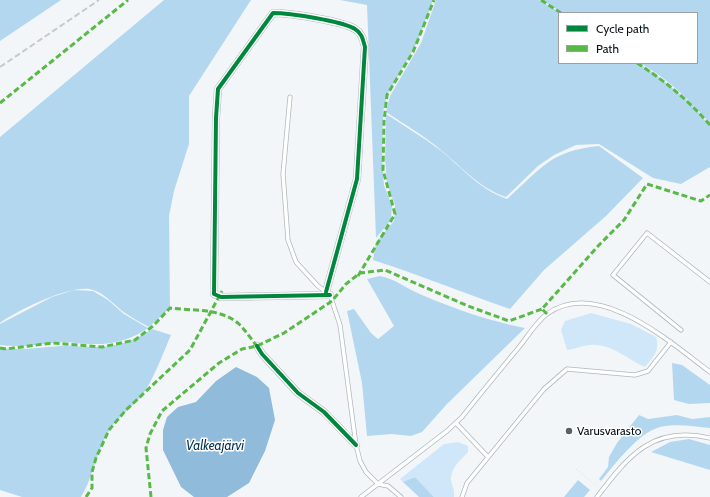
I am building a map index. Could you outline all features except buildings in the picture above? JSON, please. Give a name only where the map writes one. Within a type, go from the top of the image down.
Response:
[{"type":"street","points":[[273,13],[294,15],[348,26],[359,32],[366,47],[357,180],[328,293],[221,297],[214,294],[216,118],[218,89],[273,13]]},
{"type":"street","points":[[257,346],[262,354],[298,393],[324,412],[356,445]]},
{"type":"lane","points":[[290,97],[283,174],[288,240],[296,262],[328,293],[340,325],[356,445],[360,461],[366,472],[378,484],[388,486],[401,497]]},
{"type":"lane","points":[[681,330],[614,275],[647,233],[710,282]]},
{"type":"lane","points":[[361,497],[456,423],[547,314],[569,304],[594,304],[617,310],[649,325],[710,372]]},
{"type":"lane","points":[[462,497],[467,483],[544,389],[567,370],[635,375],[648,372],[671,342]]},
{"type":"lane","points":[[456,423],[488,457]]},
{"type":"lane","points":[[597,497],[635,453],[650,442],[661,438],[683,434],[710,438]]},
{"type":"path","points":[[576,469],[602,490]]},
{"type":"shaded area","points":[[0,0],[61,0],[0,41]]},
{"type":"shaded area","points":[[164,0],[251,0],[189,96],[189,144],[174,191],[169,216],[170,308],[149,327],[125,313],[102,294],[93,290],[84,289],[73,290],[46,299],[19,311],[0,323],[0,137]]},
{"type":"shaded area","points":[[340,0],[433,0],[418,41],[387,95],[383,112],[382,159],[384,185],[392,206],[391,220],[376,238],[367,5]]},
{"type":"shaded area","points":[[436,0],[539,0],[559,12],[558,12],[558,64],[640,64],[654,73],[692,104],[710,126],[710,167],[681,184],[653,178],[599,144],[576,145],[554,155],[538,166],[506,197],[496,193],[479,183],[429,140],[386,112],[390,96],[421,43]]},
{"type":"shaded area","points":[[541,0],[710,0],[710,124],[678,90],[642,64],[698,64],[698,12],[561,12]]},
{"type":"shaded area","points":[[386,114],[440,150],[479,184],[496,195],[507,199],[548,163],[569,152],[582,148],[599,146],[643,178],[606,216],[544,270],[510,309],[373,260],[376,242],[394,221],[395,205],[387,184],[385,159]]},
{"type":"shaded area","points":[[380,276],[391,279],[417,293],[460,310],[498,322],[525,328],[447,404],[422,432],[411,436],[392,434],[367,436],[362,383],[347,311],[354,309],[371,333],[378,339],[394,326],[367,279]]},
{"type":"shaded area","points":[[74,290],[93,291],[108,300],[124,314],[148,328],[128,339],[106,344],[62,342],[23,346],[0,345],[0,324],[52,297]]},
{"type":"shaded area","points":[[591,313],[631,324],[656,337],[657,350],[645,367],[604,346],[589,345],[567,350],[561,330],[565,321]]},
{"type":"shaded area","points":[[152,329],[171,335],[162,357],[151,382],[143,394],[110,429],[105,437],[89,481],[81,497],[22,497],[0,490],[0,348],[16,349],[65,346],[99,347],[115,345],[130,341]]},
{"type":"shaded area","points":[[672,363],[682,365],[710,385],[710,403],[689,404],[674,400]]},
{"type":"shaded area","points":[[639,415],[648,419],[677,415],[692,419],[710,417],[710,428],[672,425],[652,430],[635,442],[601,481],[599,479],[608,467],[609,457],[617,443]]},
{"type":"shaded area","points":[[689,439],[710,445],[710,470],[651,452],[670,442]]},
{"type":"shaded area","points":[[458,442],[468,446],[468,452],[457,464],[451,475],[454,497],[434,497],[415,477],[403,482],[400,479],[444,444]]},
{"type":"shaded area","points":[[415,477],[434,497],[419,497],[403,482]]},
{"type":"shaded area","points":[[578,480],[590,490],[584,497],[564,497]]},
{"type":"water","name":"Valkeajärvi","points":[[236,367],[257,377],[269,388],[275,420],[265,451],[249,483],[227,497],[194,497],[181,487],[163,450],[163,430],[167,417],[178,407],[196,402],[216,381]]},
{"type":"railway","points":[[0,67],[99,0]]},
{"type":"marked path","points":[[0,103],[128,0]]},
{"type":"marked path","points":[[358,276],[395,214],[383,170],[384,121],[387,95],[413,52],[434,0]]},
{"type":"marked path","points":[[541,0],[559,12]]},
{"type":"marked path","points":[[638,64],[676,91],[710,125]]},
{"type":"marked path","points":[[547,314],[542,309],[599,245],[624,220],[647,184],[701,201],[710,195]]},
{"type":"marked path","points":[[151,497],[146,448],[150,434],[162,411],[219,363],[242,349],[257,346],[284,333],[332,301],[346,284],[360,273],[385,270],[468,306],[509,321],[542,309]]},
{"type":"marked path","points":[[86,497],[92,488],[92,472],[96,458],[109,430],[126,410],[190,350],[222,291]]},
{"type":"marked path","points":[[0,348],[6,349],[52,343],[102,347],[135,340],[153,326],[170,308],[206,311],[224,315],[239,324],[257,346]]},
{"type":"cycle path","points":[[326,292],[357,179],[365,47],[359,33],[355,29],[348,26],[315,18],[273,13],[218,89],[216,118],[214,294],[221,297],[330,295]]},
{"type":"cycle path","points":[[257,346],[262,354],[298,393],[324,412],[356,445]]},
{"type":"place","name":"Varusvarasto","points":[[569,431]]}]
